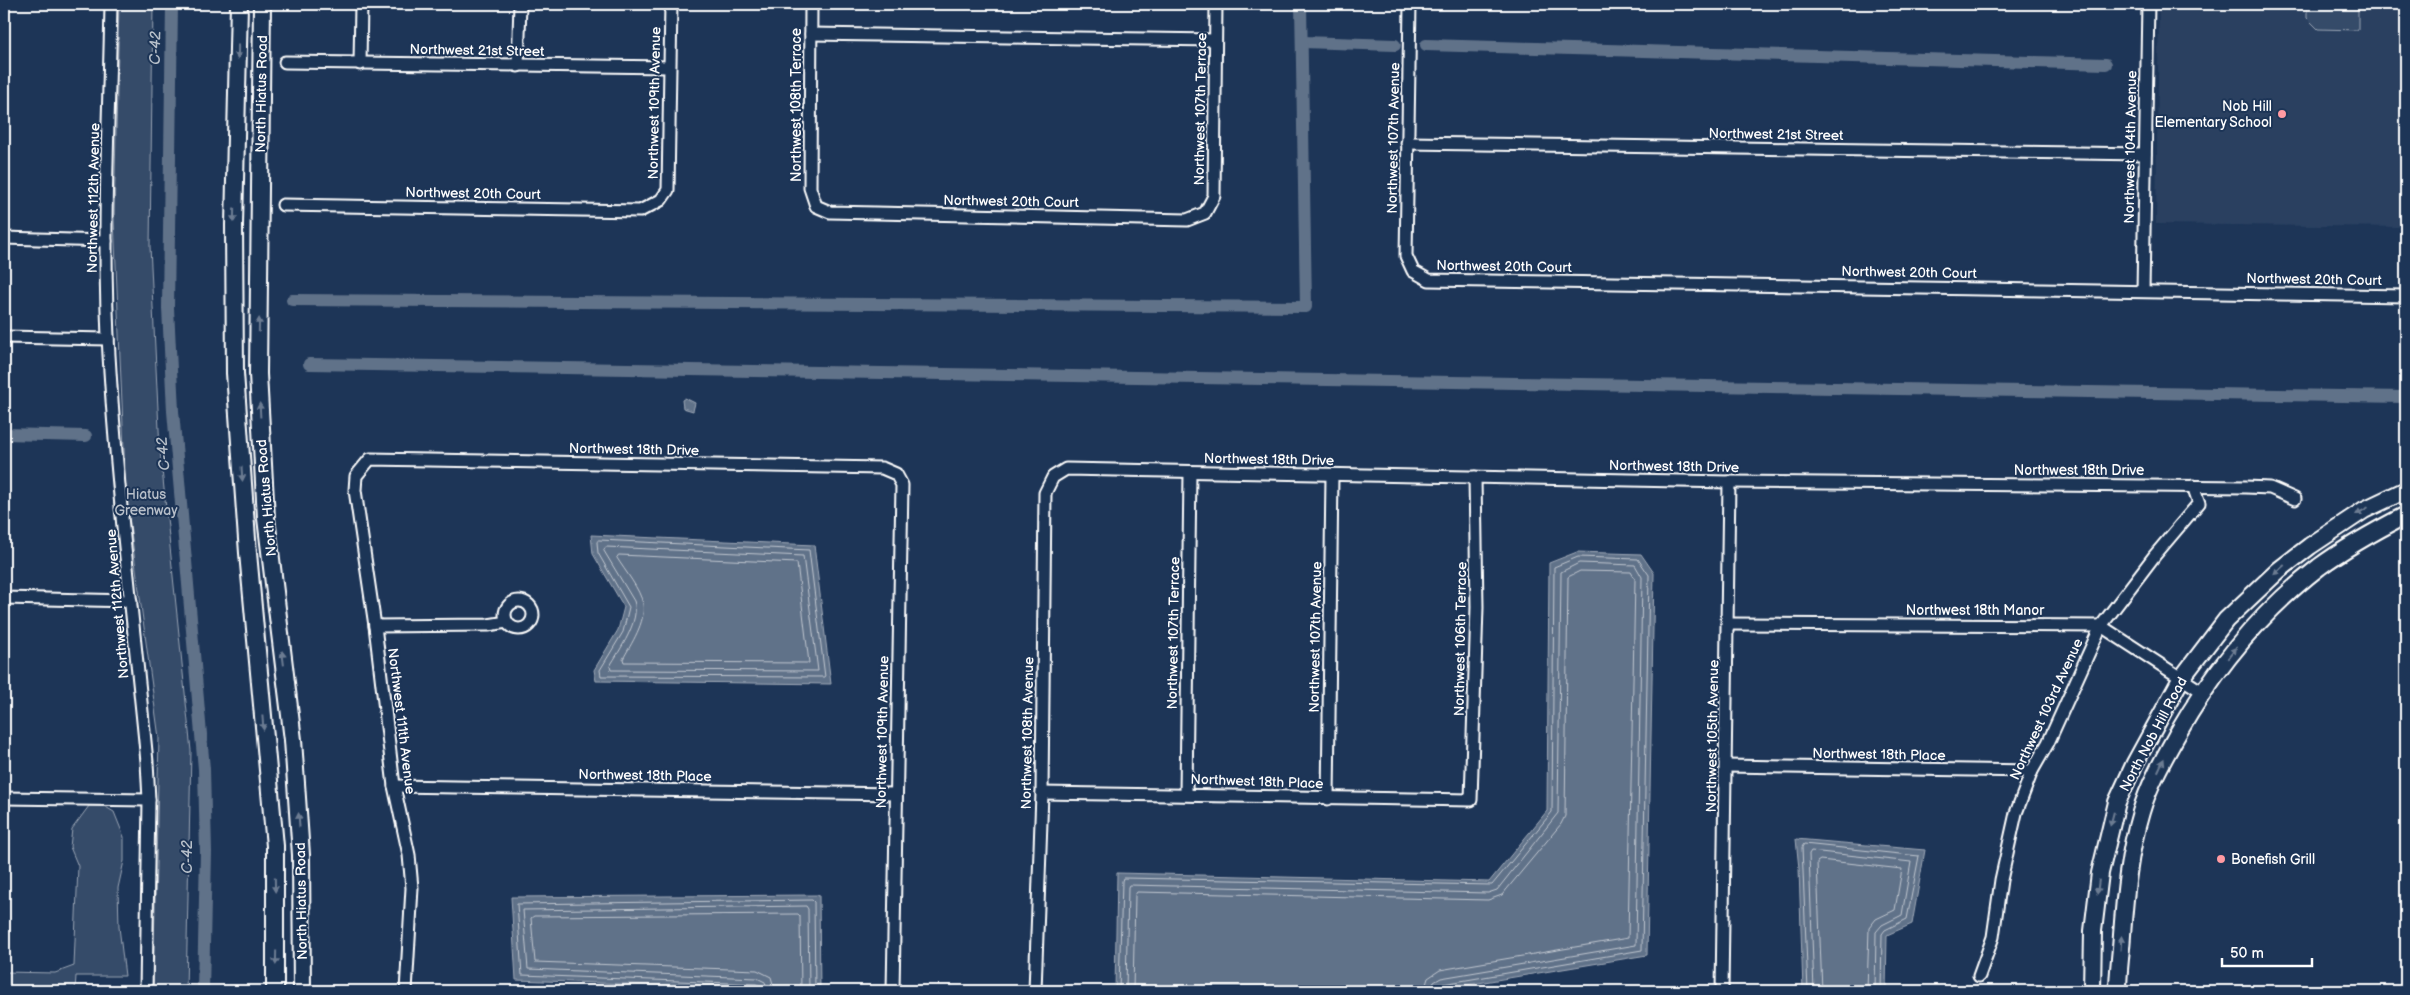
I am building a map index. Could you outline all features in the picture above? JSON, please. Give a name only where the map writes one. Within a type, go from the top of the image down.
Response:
[{"type":"main road","name":"North Hiatus Road","points":[[240,4],[234,225],[235,373],[248,554],[275,846],[275,991]]},
{"type":"main road","name":"North Hiatus Road","points":[[262,4],[258,374],[266,518],[293,740],[302,854],[302,991]]},
{"type":"main road","name":"North Nob Hill Road","points":[[2092,991],[2093,931],[2100,873],[2117,802],[2135,763],[2181,679],[2226,620],[2279,570],[2310,546],[2364,510],[2406,490]]},
{"type":"main road","name":"North Nob Hill Road","points":[[2118,991],[2126,884],[2141,810],[2166,754],[2201,691],[2244,637],[2290,591],[2320,566],[2373,532],[2406,514]]},
{"type":"street","name":"Northwest 112th Avenue","points":[[111,4],[106,241],[108,339],[148,800],[146,991]]},
{"type":"street","points":[[360,64],[361,4]]},
{"type":"street","points":[[518,66],[520,4]]},
{"type":"street","name":"Northwest 109th Avenue","points":[[661,200],[668,190],[671,4]]},
{"type":"street","name":"Northwest 108th Terrace","points":[[811,4],[810,188],[816,206]]},
{"type":"street","name":"Northwest 107th Terrace","points":[[1205,213],[1214,196],[1216,4]]},
{"type":"street","name":"Northwest 107th Avenue","points":[[1410,4],[1406,256],[1413,272]]},
{"type":"street","name":"Northwest 104th Avenue","points":[[2143,291],[2148,4]]},
{"type":"street","points":[[811,34],[1215,40]]},
{"type":"street","name":"Northwest 21st Street","points":[[285,62],[669,67]]},
{"type":"street","name":"Northwest 21st Street","points":[[1407,143],[2145,154]]},
{"type":"street","name":"Northwest 20th Court","points":[[283,205],[640,211],[661,200]]},
{"type":"street","name":"Northwest 20th Court","points":[[816,206],[830,212],[1187,220],[1205,213]]},
{"type":"street","points":[[4,238],[106,241]]},
{"type":"street","name":"Northwest 20th Court","points":[[1413,272],[1429,280],[2406,296]]},
{"type":"street","points":[[4,336],[108,339]]},
{"type":"street","name":"Northwest 18th Drive","points":[[370,459],[882,468],[896,474]]},
{"type":"street","name":"Northwest 111th Avenue","points":[[370,459],[356,476],[355,490],[375,626],[394,786],[408,855],[412,888],[406,991]]},
{"type":"street","name":"Northwest 18th Drive","points":[[1053,477],[1066,470],[1730,482],[2193,486],[2270,488],[2295,499]]},
{"type":"street","name":"Northwest 107th Terrace","points":[[1186,794],[1190,473]]},
{"type":"street","name":"Northwest 109th Avenue","points":[[893,991],[895,794],[902,485],[896,474]]},
{"type":"street","name":"Northwest 107th Avenue","points":[[1328,798],[1332,475]]},
{"type":"street","name":"Northwest 108th Avenue","points":[[1034,991],[1042,793],[1045,493],[1053,477]]},
{"type":"street","name":"Northwest 106th Terrace","points":[[1470,800],[1477,608],[1475,478]]},
{"type":"street","name":"Northwest 105th Avenue","points":[[1722,991],[1730,482]]},
{"type":"street","name":"Northwest 103rd Avenue","points":[[1979,976],[1993,937],[2001,880],[2016,813],[2032,771],[2048,743],[2101,626],[2155,555],[2199,504],[2193,486]]},
{"type":"street","points":[[4,598],[132,600]]},
{"type":"street","points":[[375,626],[507,622]]},
{"type":"street","name":"Northwest 18th Manor","points":[[1729,624],[2101,626]]},
{"type":"street","points":[[2101,626],[2201,691]]},
{"type":"street","name":"Northwest 18th Place","points":[[1726,766],[2032,771]]},
{"type":"street","name":"Northwest 18th Place","points":[[394,786],[895,794]]},
{"type":"street","name":"Northwest 18th Place","points":[[1042,793],[1470,800]]},
{"type":"street","points":[[4,798],[148,800]]},
{"type":"shaded area","name":"Nob Hill Elementary School","points":[[2159,4],[2406,4],[2406,227],[2156,224]]},
{"type":"green space","name":"Hiatus Greenway","points":[[119,4],[153,4],[150,246],[160,450],[191,751],[186,991],[153,991],[159,738],[126,495],[114,219]]},
{"type":"green space","points":[[2307,4],[2358,4],[2358,30],[2318,29],[2307,18]]},
{"type":"green space","points":[[89,806],[104,806],[114,812],[124,837],[124,861],[118,888],[119,927],[125,976],[76,976],[75,991],[4,991],[4,972],[55,973],[74,966],[78,866],[70,847],[72,829]]},
{"type":"water","points":[[685,398],[695,403],[693,411],[683,408],[682,400]]},
{"type":"water","points":[[591,535],[814,545],[831,684],[596,681],[594,670],[618,630],[624,607],[593,554]]},
{"type":"water","points":[[1577,552],[1641,554],[1654,573],[1647,955],[1436,990],[1115,991],[1117,873],[1489,882],[1547,811],[1549,563]]},
{"type":"water","points":[[1796,839],[1925,850],[1912,924],[1887,935],[1886,991],[1803,991],[1799,869]]},
{"type":"water","points":[[819,895],[820,991],[516,980],[511,897]]},
{"type":"waterway","name":"C-42","points":[[172,4],[168,308],[173,411],[204,769],[206,852],[203,991]]},
{"type":"waterway","points":[[292,300],[1306,307],[1301,4]]},
{"type":"waterway","points":[[1302,42],[1395,45]]},
{"type":"waterway","points":[[1426,45],[2106,64]]},
{"type":"waterway","points":[[309,364],[2406,397]]},
{"type":"waterway","points":[[4,434],[86,436]]},
{"type":"place","name":"Nob Hill Elementary School","points":[[2282,114]]},
{"type":"place","name":"Bonefish Grill","points":[[2221,859]]}]
